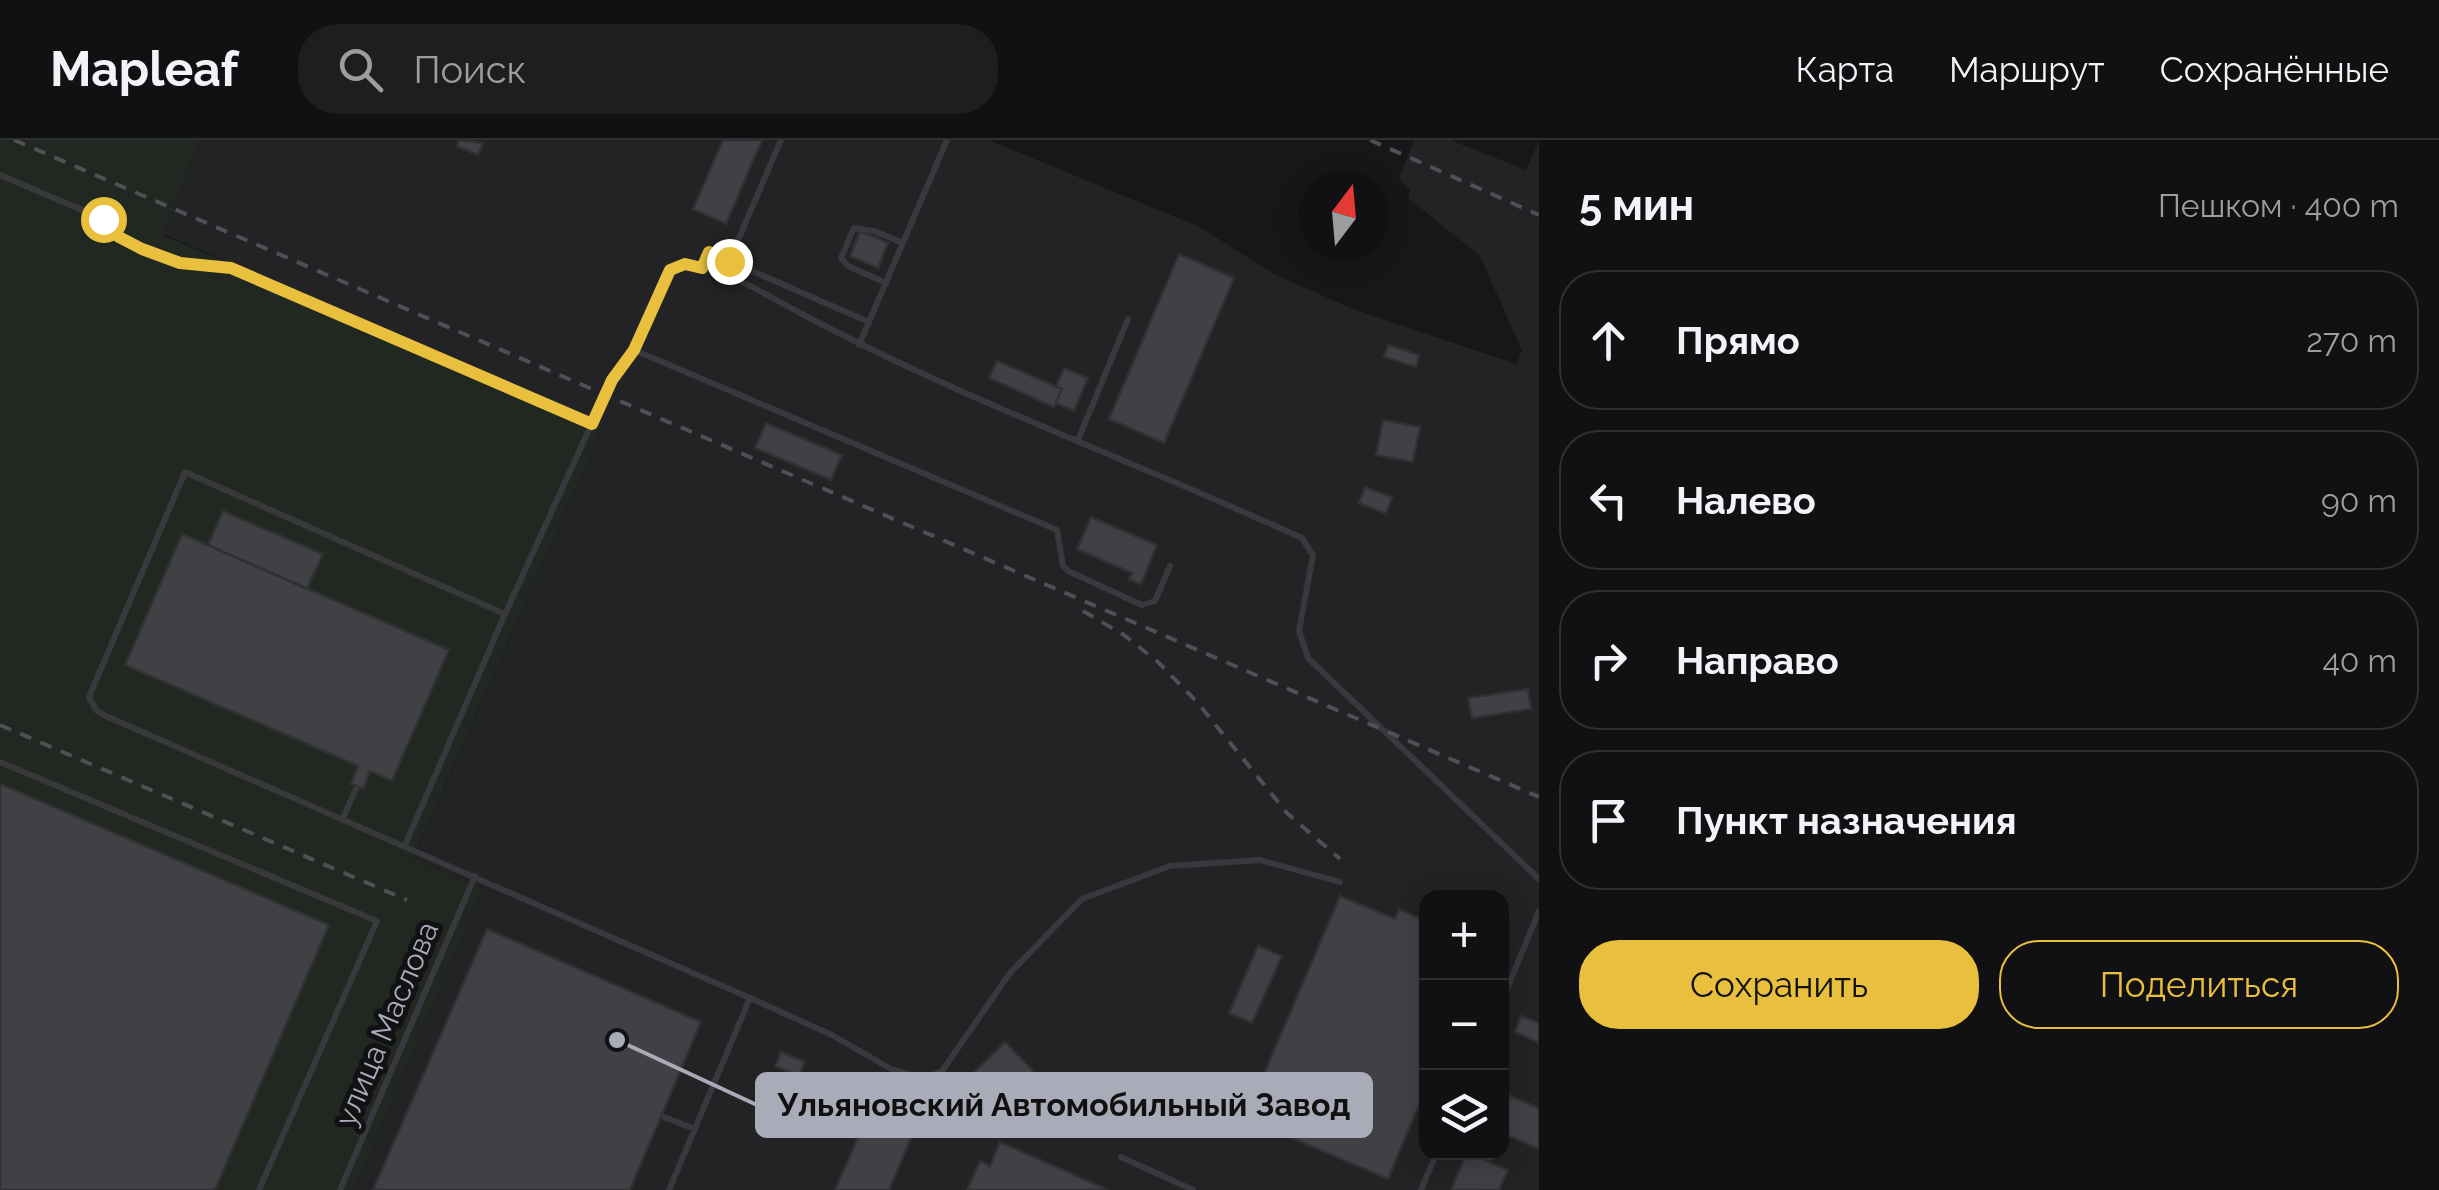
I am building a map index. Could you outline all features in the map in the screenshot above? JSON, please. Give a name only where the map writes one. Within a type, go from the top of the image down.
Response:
[{"type":"lane","points":[[729,261],[781,140]]},
{"type":"lane","points":[[859,345],[947,140]]},
{"type":"lane","points":[[0,175],[103,219],[119,237],[142,249],[180,263],[231,268],[592,424]]},
{"type":"lane","points":[[886,282],[848,266],[842,258],[854,228],[874,231],[902,243]]},
{"type":"lane","points":[[702,268],[709,252],[869,322]]},
{"type":"lane","points":[[405,845],[612,380],[634,350],[670,270],[685,264],[748,286],[859,345],[1302,538],[1313,555],[1299,631],[1308,658],[1539,879]]},
{"type":"lane","points":[[1078,440],[1128,319]]},
{"type":"lane","points":[[634,350],[1057,530],[1063,566],[1068,571],[1142,605],[1156,601],[1170,566]]},
{"type":"lane","points":[[505,614],[185,472],[90,690],[90,704],[106,716],[750,998],[832,1036],[891,1070],[924,1079],[942,1071],[1010,973],[1082,898],[1170,866],[1260,860],[1340,882]]},
{"type":"lane","points":[[0,762],[377,920],[260,1190]]},
{"type":"lane","points":[[343,818],[356,788]]},
{"type":"lane","name":"улица Маслова","points":[[340,1190],[475,876]]},
{"type":"lane","points":[[1509,984],[1539,911]]},
{"type":"lane","points":[[669,1190],[750,998]]},
{"type":"lane","points":[[664,1116],[695,1129]]},
{"type":"lane","points":[[1121,1158],[1194,1190]]},
{"type":"lane","points":[[1421,1190],[1434,1160]]},
{"type":"shaded area","points":[[0,140],[200,140],[163,235],[604,424],[413,858],[482,889],[354,1190],[0,1190]]},
{"type":"shaded area","points":[[200,140],[989,140],[1200,227],[1274,274],[1353,309],[1516,364],[1522,351],[1480,256],[1408,198],[1410,190],[1399,178],[1414,140],[1450,140],[1526,170],[1539,141],[1539,1190],[354,1190],[481,890],[413,859],[604,424],[163,234]]},
{"type":"building","points":[[459,140],[483,143],[478,155],[457,146]]},
{"type":"building","points":[[723,140],[762,140],[726,224],[693,209]]},
{"type":"building","points":[[860,231],[888,243],[878,268],[850,256]]},
{"type":"building","points":[[1179,254],[1234,278],[1164,443],[1109,419]]},
{"type":"building","points":[[1388,345],[1419,355],[1416,367],[1384,357]]},
{"type":"building","points":[[997,361],[1062,389],[1054,407],[989,378]]},
{"type":"building","points":[[1064,368],[1088,378],[1074,411],[1056,403],[1062,389],[1056,387]]},
{"type":"building","points":[[1383,420],[1420,427],[1413,462],[1376,455]]},
{"type":"building","points":[[766,423],[842,455],[831,480],[755,448]]},
{"type":"building","points":[[1365,487],[1392,497],[1386,514],[1359,503]]},
{"type":"building","points":[[223,511],[323,554],[307,589],[208,545]]},
{"type":"building","points":[[1091,517],[1157,545],[1141,584],[1129,579],[1132,573],[1077,549]]},
{"type":"building","points":[[182,534],[449,650],[392,781],[370,771],[363,789],[351,784],[358,766],[125,665]]},
{"type":"building","points":[[1528,689],[1531,709],[1472,718],[1468,698]]},
{"type":"building","points":[[0,784],[329,925],[215,1190],[0,1190]]},
{"type":"building","points":[[1340,896],[1395,919],[1399,909],[1419,918],[1419,1106],[1388,1179],[1245,1118]]},
{"type":"building","points":[[487,929],[701,1022],[630,1190],[373,1190]]},
{"type":"building","points":[[1258,946],[1282,956],[1252,1023],[1229,1013]]},
{"type":"building","points":[[1521,1016],[1539,1023],[1539,1043],[1515,1032]]},
{"type":"building","points":[[1005,1042],[1040,1078],[997,1120],[962,1084]]},
{"type":"building","points":[[781,1052],[805,1062],[799,1076],[775,1066]]},
{"type":"building","points":[[878,1092],[922,1112],[889,1190],[835,1190]]},
{"type":"building","points":[[1509,1098],[1539,1108],[1539,1149],[1509,1136]]},
{"type":"building","points":[[1000,1142],[1108,1190],[967,1190],[980,1161],[990,1166]]},
{"type":"building","points":[[1464,1160],[1485,1160],[1508,1170],[1499,1190],[1451,1190]]},
{"type":"railway","points":[[14,140],[1539,797]]},
{"type":"railway","points":[[1370,140],[1539,215]]},
{"type":"railway","points":[[1083,611],[1124,635],[1159,663],[1197,702],[1287,813],[1340,859]]},
{"type":"railway","points":[[0,725],[407,900]]},
{"type":"place","name":"Ульяновский Автомобильный Завод","points":[[617,1040]]},
{"type":"route","points":[[103,219],[119,237],[142,249],[180,263],[231,268],[592,424],[612,380],[634,350],[670,270],[685,264],[702,268],[709,252],[729,261]]}]
